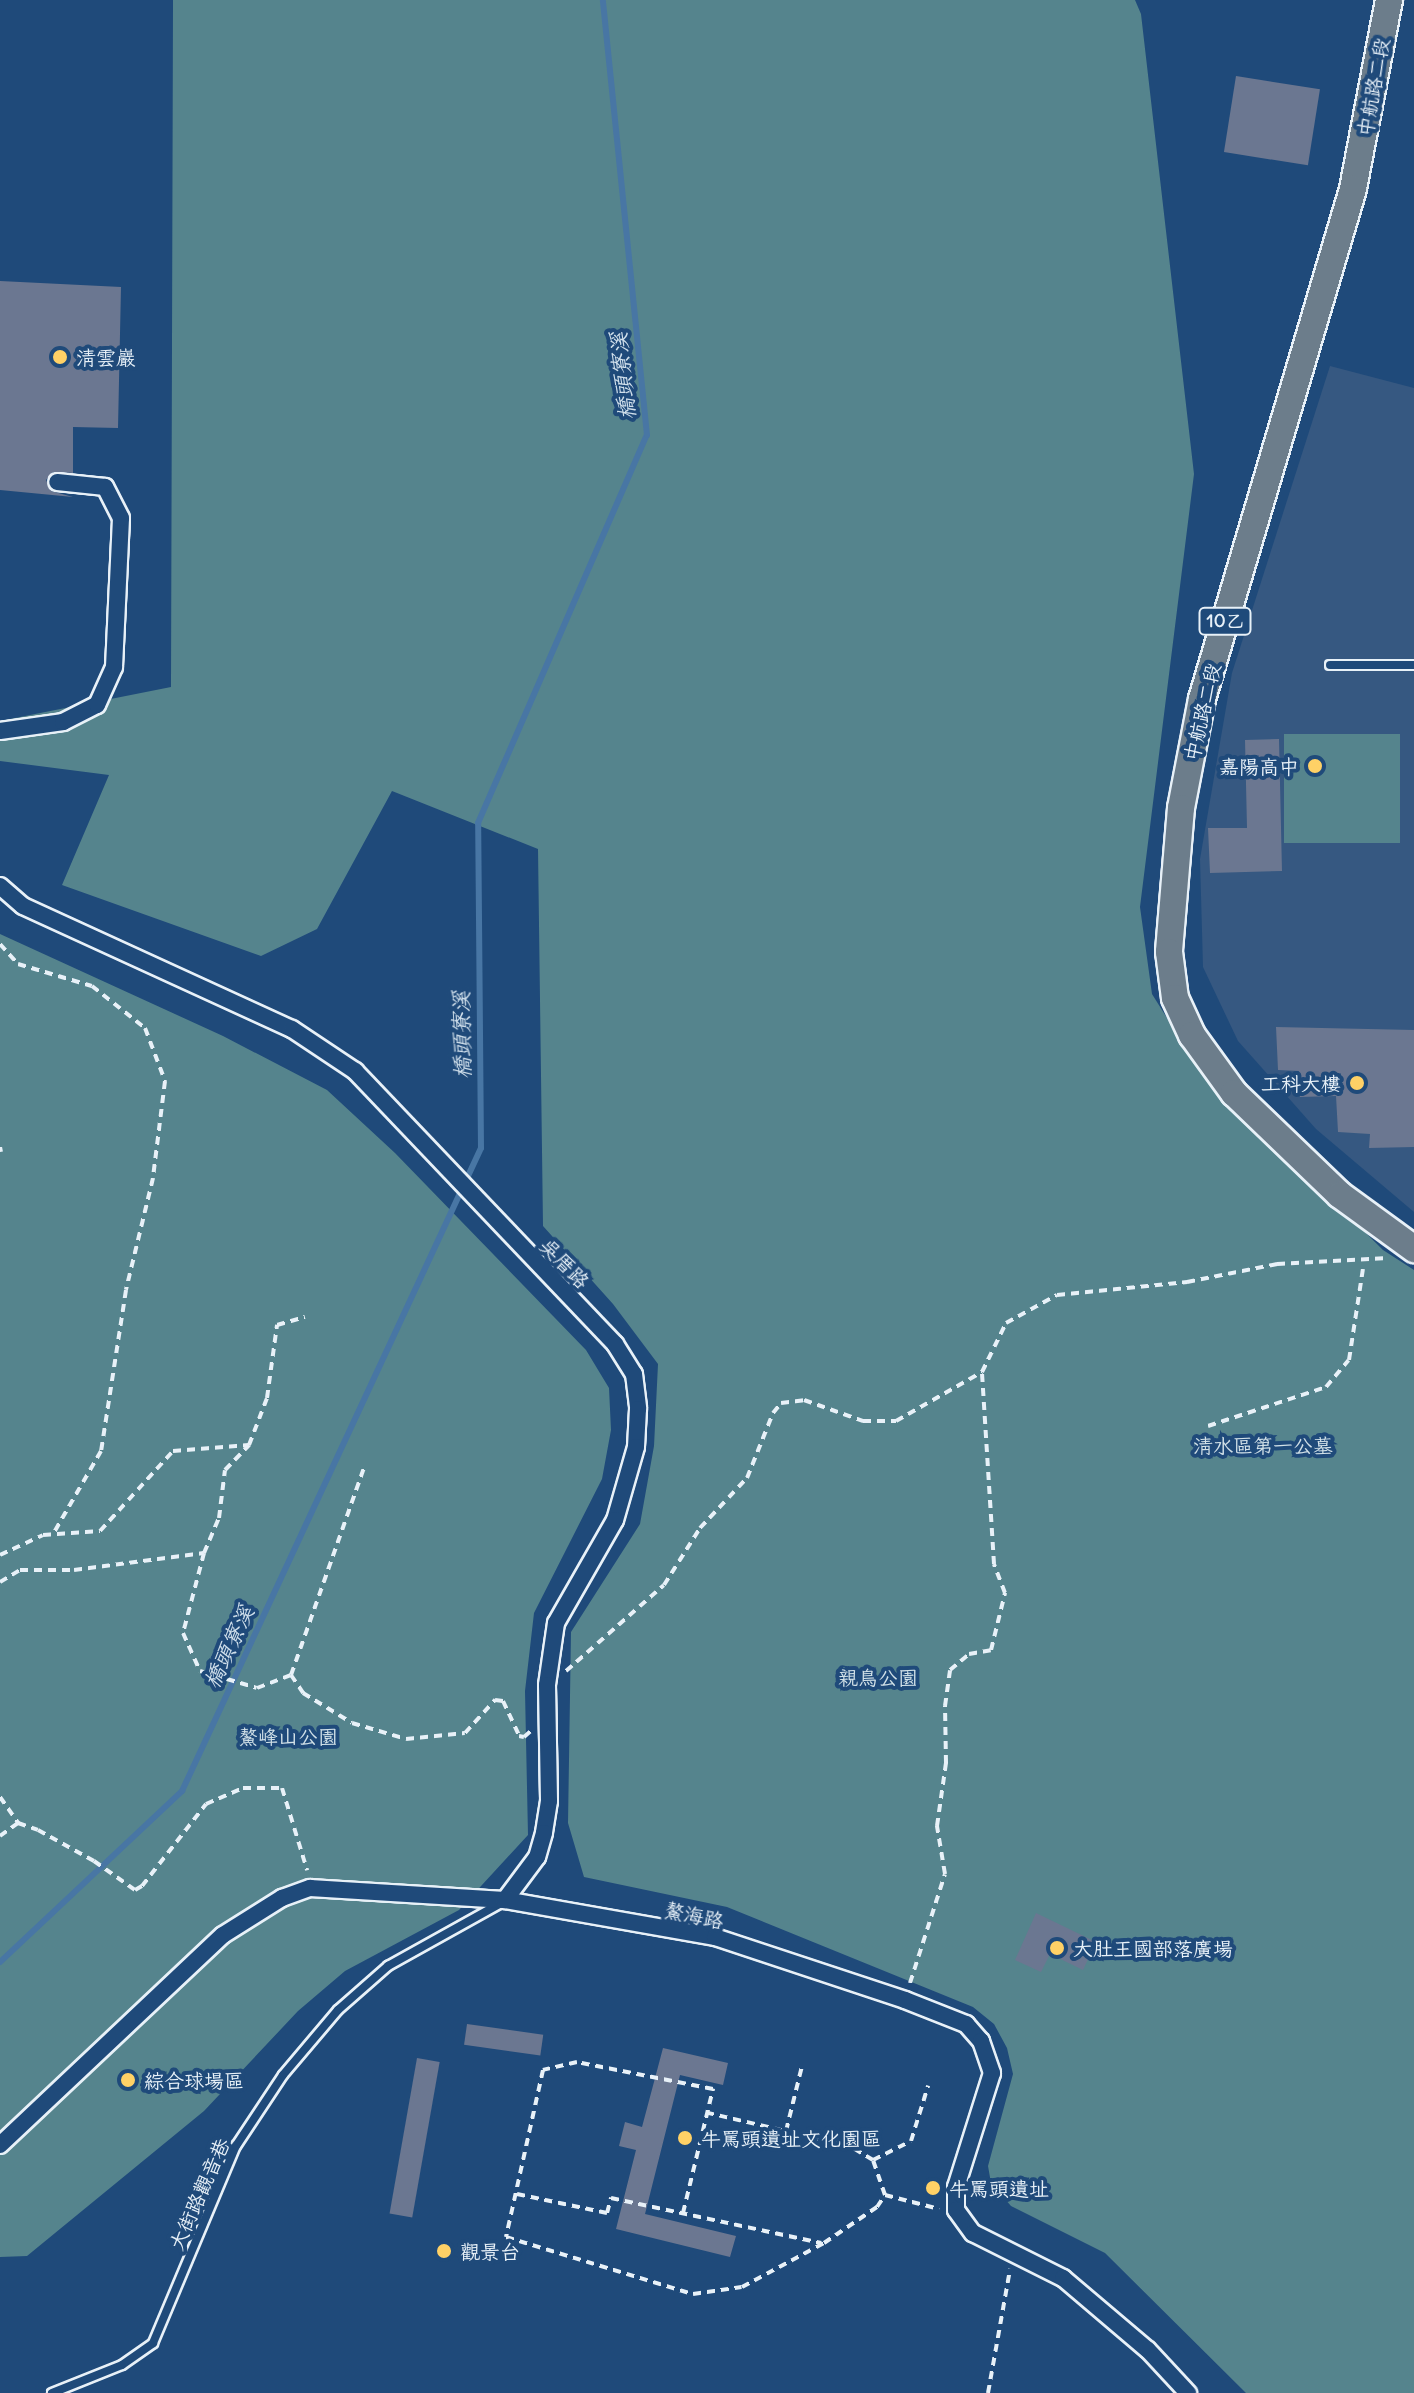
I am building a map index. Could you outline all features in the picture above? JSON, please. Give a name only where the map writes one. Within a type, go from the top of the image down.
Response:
[{"type":"main road","name":"中航路二段","points":[[1389,0],[1353,189],[1202,699],[1181,808],[1169,952],[1175,998],[1192,1035],[1234,1093],[1340,1195],[1408,1253]]},
{"type":"street","points":[[0,731],[63,722],[97,705],[114,667],[121,518],[105,487],[57,482]]},
{"type":"street","name":"吳厝路","points":[[0,886],[23,906],[292,1029],[355,1071],[615,1344],[634,1374],[638,1409],[636,1447],[615,1520],[556,1623],[547,1685],[549,1801],[544,1833],[537,1857],[505,1900]]},
{"type":"street","name":"鰲海路","points":[[0,2145],[223,1935],[282,1898],[310,1888],[505,1900],[715,1937],[905,2000],[966,2024],[981,2041],[992,2073],[956,2187],[956,2210],[973,2233]]},
{"type":"street","points":[[973,2233],[1063,2278],[1148,2350],[1188,2393]]},
{"type":"lane","points":[[1330,665],[1414,665]]},
{"type":"lane","name":"大街路觀音巷","points":[[52,2393],[83,2388],[153,2343],[236,2146],[283,2075],[338,2010],[388,1966],[505,1900]]},
{"type":"path","points":[[0,944],[18,964],[92,986],[145,1028],[165,1081],[153,1178],[126,1290],[101,1451],[53,1534]]},
{"type":"path","points":[[905,2000],[945,1874],[937,1826],[946,1763],[945,1706],[950,1670],[969,1654],[991,1650],[1005,1593],[994,1564],[982,1372],[1006,1323],[1057,1295],[1187,1282],[1277,1264],[1408,1253]]},
{"type":"path","points":[[1208,1426],[1326,1387],[1349,1360],[1363,1269]]},
{"type":"path","points":[[305,1317],[277,1325],[267,1398],[249,1445],[225,1470],[219,1518],[204,1553],[183,1633],[200,1671],[257,1688],[291,1675],[365,1465]]},
{"type":"path","points":[[547,1685],[571,1668],[664,1585],[700,1528],[747,1478],[773,1413],[781,1403],[804,1400],[863,1421],[896,1421],[982,1372]]},
{"type":"path","points":[[0,1555],[43,1535],[100,1531],[173,1451],[249,1445]]},
{"type":"path","points":[[0,1582],[20,1570],[74,1570],[204,1553]]},
{"type":"path","points":[[291,1675],[303,1693],[352,1723],[406,1739],[465,1733],[495,1700],[503,1701],[519,1736],[524,1737],[533,1730]]},
{"type":"path","points":[[0,1797],[18,1823],[94,1861],[135,1890],[142,1886],[206,1804],[243,1788],[282,1788],[310,1888]]},
{"type":"path","points":[[0,1836],[18,1823]]},
{"type":"path","points":[[683,2213],[713,2089],[577,2062],[543,2070],[506,2237],[693,2294],[742,2287],[824,2243],[877,2207],[885,2195]]},
{"type":"path","points":[[786,2131],[802,2066]]},
{"type":"path","points":[[873,2160],[911,2141],[928,2086]]},
{"type":"path","points":[[708,2113],[850,2146],[873,2160],[885,2195]]},
{"type":"path","points":[[517,2194],[607,2213],[611,2198],[824,2243]]},
{"type":"path","points":[[885,2195],[950,2212],[973,2233]]},
{"type":"path","points":[[988,2393],[1013,2255]]},
{"type":"shaded area","name":"嘉陽高中","points":[[1330,366],[1414,388],[1414,1212],[1316,1129],[1238,1041],[1203,967],[1200,859],[1232,673]]},
{"type":"green space","points":[[173,0],[1135,0],[1141,14],[1194,474],[1140,907],[1152,994],[1195,1063],[1383,1250],[1414,1270],[1414,2393],[1246,2393],[1105,2253],[1011,2206],[991,2183],[988,2166],[1013,2074],[1007,2048],[994,2024],[973,2007],[727,1907],[584,1877],[568,1823],[571,1632],[640,1524],[654,1446],[658,1364],[613,1304],[543,1226],[538,849],[392,791],[317,929],[261,956],[62,885],[109,775],[0,761],[0,721],[171,687]]},
{"type":"green space","points":[[1284,734],[1400,734],[1400,843],[1284,843]]},
{"type":"green space","name":"鰲峰山公園","points":[[0,934],[223,1036],[327,1090],[395,1153],[586,1350],[609,1388],[611,1430],[602,1479],[534,1613],[525,1691],[528,1835],[459,1910],[345,1971],[298,2011],[204,2111],[27,2256],[0,2257]]},
{"type":"building","points":[[1236,76],[1320,89],[1308,165],[1224,152]]},
{"type":"building","name":"清雲巖","points":[[0,281],[121,287],[118,428],[73,427],[73,473],[53,472],[46,480],[51,491],[73,497],[0,490]]},
{"type":"building","points":[[1279,739],[1282,871],[1210,873],[1208,828],[1247,828],[1245,740]]},
{"type":"building","name":"工科大樓","points":[[1276,1027],[1414,1030],[1414,1147],[1369,1148],[1370,1134],[1338,1132],[1336,1096],[1300,1097],[1299,1071],[1278,1070]]},
{"type":"building","name":"大肚王國部落廣場","points":[[1036,1913],[1096,1942],[1083,1970],[1050,1954],[1041,1972],[1015,1960]]},
{"type":"building","points":[[467,2024],[543,2035],[540,2056],[464,2045]]},
{"type":"building","points":[[663,2048],[728,2063],[723,2085],[680,2075],[645,2214],[736,2236],[730,2257],[616,2229],[636,2150],[619,2146],[625,2122],[642,2127]]},
{"type":"building","points":[[417,2058],[440,2062],[412,2218],[390,2214]]},
{"type":"waterway","name":"橋頭寮溪","points":[[0,1962],[182,1791],[481,1148],[478,823],[647,435],[603,0]]},
{"type":"place","name":"清雲巖","points":[[60,357]]},
{"type":"place","name":"嘉陽高中","points":[[1315,766]]},
{"type":"place","name":"工科大樓","points":[[1357,1083]]},
{"type":"place","name":"大肚王國部落廣場","points":[[1057,1948]]},
{"type":"place","name":"綜合球場區","points":[[128,2080]]},
{"type":"place","name":"牛罵頭遺址文化園區","points":[[685,2138]]},
{"type":"place","name":"牛罵頭遺址","points":[[933,2188]]},
{"type":"place","name":"觀景台","points":[[444,2251]]},
{"type":"park label","name":"清水區第一公墓","points":[[1263,1445]]},
{"type":"park label","name":"親鳥公園","points":[[878,1677]]}]
